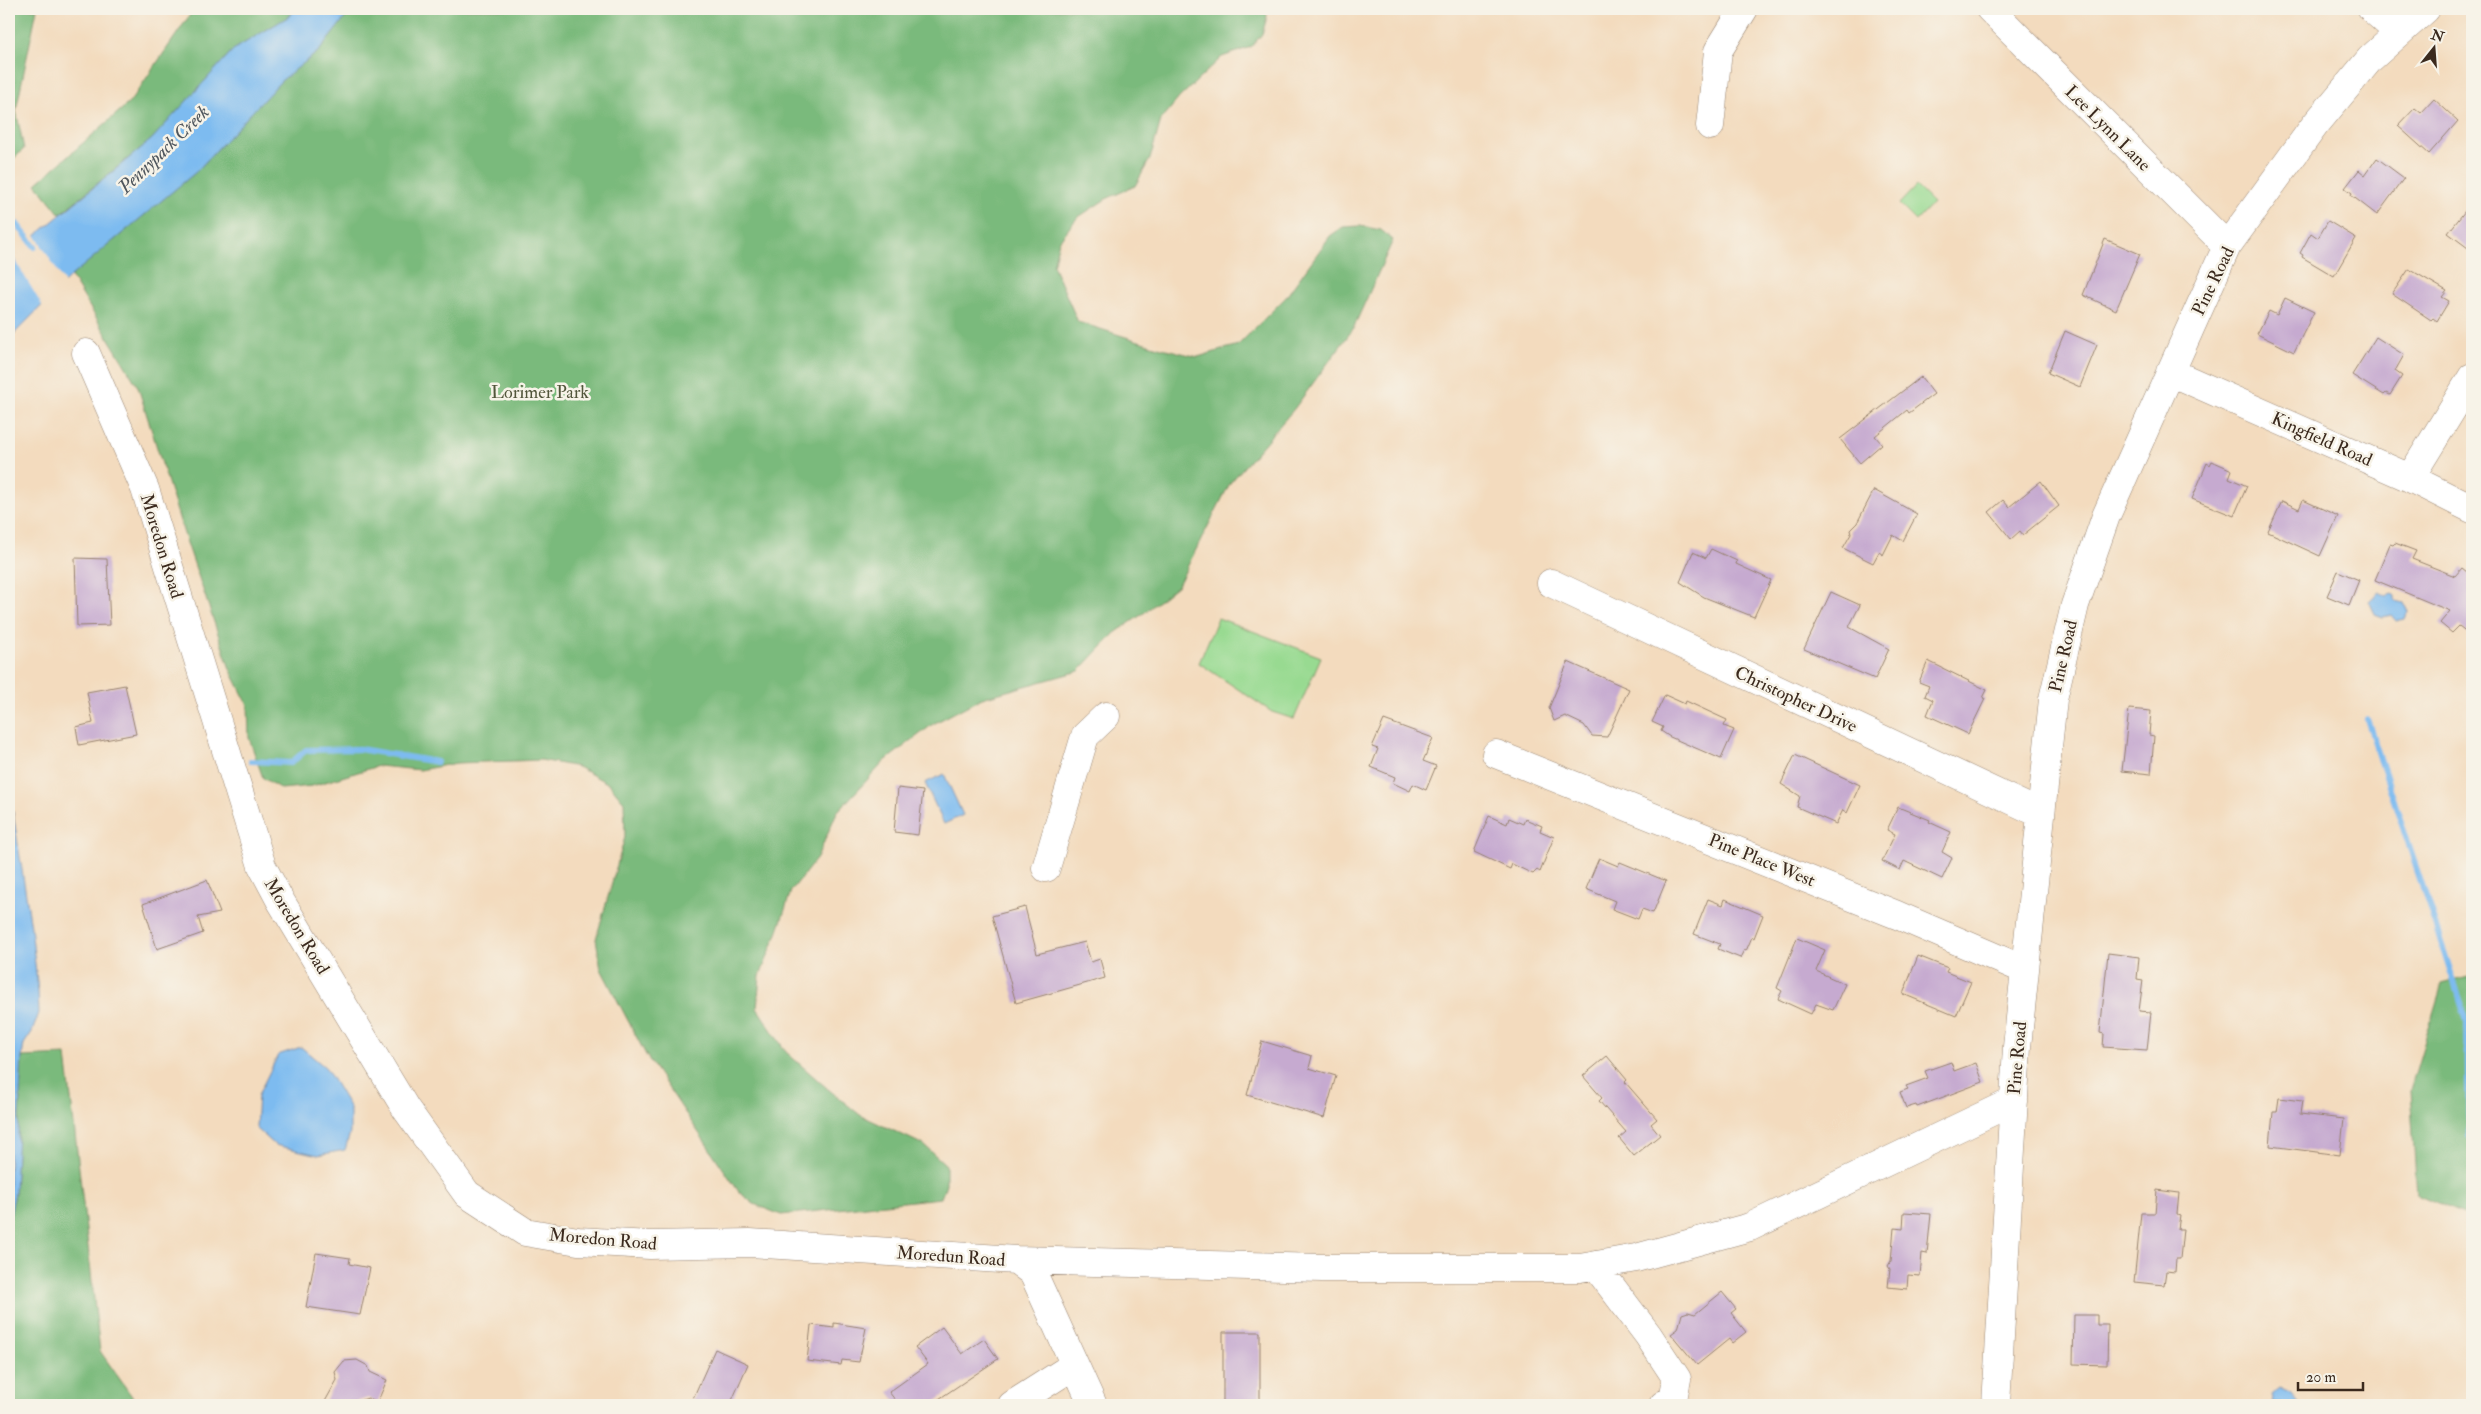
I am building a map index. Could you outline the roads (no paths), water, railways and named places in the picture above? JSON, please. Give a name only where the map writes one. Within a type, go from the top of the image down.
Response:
[{"type":"street","points":[[1710,126],[1718,51],[1744,9]]},
{"type":"street","name":"Lee Lynn Lane","points":[[1990,9],[2227,246]]},
{"type":"street","points":[[2372,9],[2399,34]]},
{"type":"street","name":"Pine Road","points":[[1996,1405],[2014,1101],[2025,970],[2053,700],[2075,604],[2106,516],[2227,246],[2315,125],[2370,59],[2426,9]]},
{"type":"street","name":"Moredon Road","points":[[86,353],[146,489],[262,866],[280,900],[406,1110],[467,1194],[525,1232],[578,1241],[650,1245],[750,1243]]},
{"type":"street","name":"Kingfield Road","points":[[2170,372],[2410,478],[2472,508]]},
{"type":"street","points":[[2410,478],[2472,377]]},
{"type":"street","name":"Christopher Drive","points":[[1550,583],[2041,814]]},
{"type":"street","points":[[1046,868],[1085,736],[1106,716]]},
{"type":"street","name":"Pine Place West","points":[[1496,754],[1888,911],[2025,970]]},
{"type":"street","points":[[1016,1260],[1322,1268],[1580,1268],[1636,1258],[1750,1227],[2014,1101]]},
{"type":"street","name":"Moredun Road","points":[[750,1243],[1016,1260],[1032,1273],[1073,1366],[1093,1405]]},
{"type":"street","points":[[1595,1265],[1648,1335],[1677,1379],[1673,1399],[1663,1405]]},
{"type":"street","points":[[1012,1405],[1073,1366]]},
{"type":"water","name":"Pennypack Creek","points":[[294,9],[352,9],[319,51],[281,81],[196,172],[71,276],[9,339],[9,253],[30,240],[152,139],[233,50],[291,15]]},
{"type":"water","points":[[2379,592],[2387,596],[2393,594],[2395,601],[2404,603],[2408,611],[2405,619],[2396,621],[2391,615],[2383,617],[2375,614],[2369,601]]},
{"type":"water","points":[[944,774],[963,815],[944,824],[925,783]]},
{"type":"water","points":[[9,787],[31,927],[39,1013],[32,1032],[24,1044],[22,1057],[15,1192],[9,1222]]},
{"type":"water","points":[[301,1047],[326,1068],[350,1108],[350,1133],[345,1150],[318,1155],[275,1145],[256,1128],[258,1095],[278,1055]]},
{"type":"water","points":[[2279,1388],[2290,1393],[2300,1405],[2273,1405],[2271,1395]]},
{"type":"waterway","points":[[17,224],[35,247]]},
{"type":"waterway","points":[[2367,719],[2467,1021],[2469,1137],[2472,1139]]},
{"type":"waterway","points":[[251,761],[291,763],[306,750],[359,749],[437,762]]},
{"type":"park label","name":"Lorimer Park","points":[[540,392]]}]
